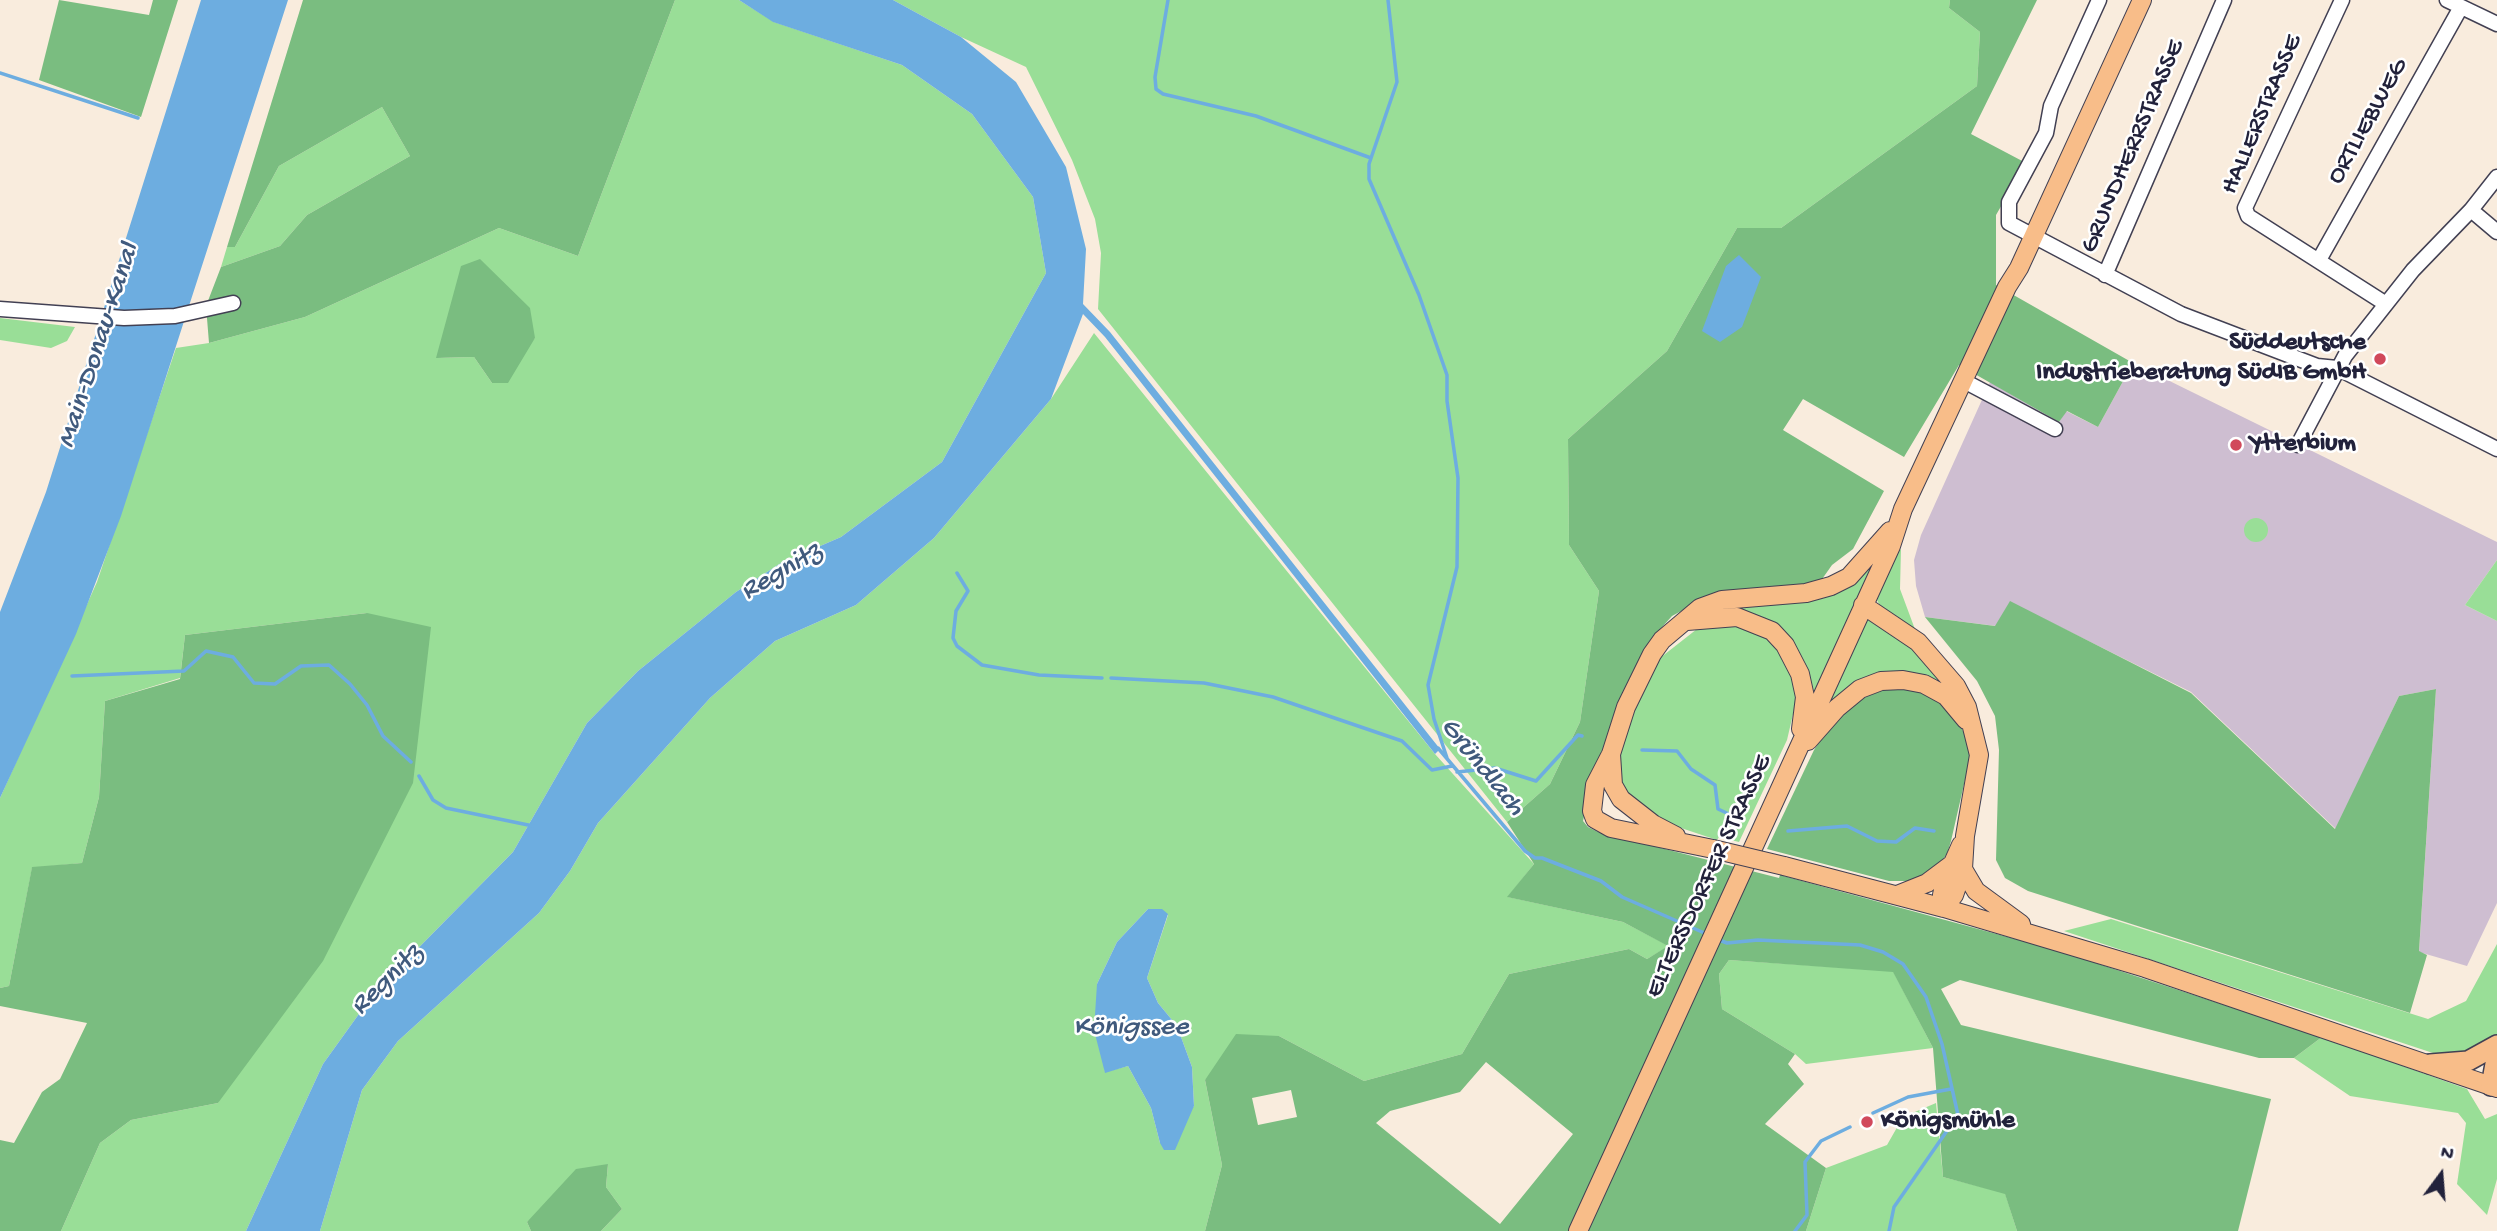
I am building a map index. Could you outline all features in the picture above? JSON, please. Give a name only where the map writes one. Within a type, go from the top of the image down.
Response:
[{"type":"highway","points":[[2430,1065],[2468,1061],[2497,1045]]},
{"type":"highway","points":[[2495,1087],[2497,1053]]},
{"type":"main road","name":"ELTERSDORFER STRASSE","points":[[1891,546],[1913,514],[2019,268],[2142,0]]},
{"type":"main road","name":"ELTERSDORFER STRASSE","points":[[1578,1231],[1891,546],[1899,520],[1969,383]]},
{"type":"main road","points":[[1899,520],[1849,577],[1831,586],[1806,593],[1722,600],[1700,608],[1662,640],[1652,654],[1626,707],[1611,754],[1593,793],[1592,811],[1595,819],[1611,828],[1784,866],[2048,938],[2242,999],[2495,1087]]},
{"type":"main road","points":[[1863,604],[1904,630],[1933,656],[1956,686],[1975,731],[1979,754],[1978,777],[1957,867],[1942,895],[1944,908]]},
{"type":"main road","points":[[1684,621],[1737,617],[1772,631],[1785,645],[1800,674],[1805,697],[1796,754]]},
{"type":"main road","points":[[1796,754],[1837,708],[1860,689],[1881,681],[1903,680],[1924,684],[1946,696],[1975,731]]},
{"type":"main road","points":[[1611,754],[1613,785],[1621,799],[1653,824],[1692,844]]},
{"type":"main road","points":[[1897,895],[1957,867]]},
{"type":"main road","points":[[1957,867],[1988,903],[2048,938]]},
{"type":"street","points":[[2099,0],[2051,106],[2046,132],[2009,202],[2009,223],[2181,314],[2318,366],[2337,368],[2497,449]]},
{"type":"street","name":"GRUNDHERRSTRASSE","points":[[2105,275],[2224,0]]},
{"type":"street","name":"HALLERSTRASSE","points":[[2342,0],[2245,208],[2248,216],[2386,304]]},
{"type":"street","points":[[2447,0],[2497,24]]},
{"type":"street","name":"ORTLIEBWEG","points":[[2319,260],[2461,8]]},
{"type":"street","points":[[2298,445],[2337,368],[2386,304],[2471,210],[2497,177]]},
{"type":"street","points":[[2471,210],[2497,232]]},
{"type":"street","points":[[0,309],[69,316],[175,316],[233,303]]},
{"type":"street","points":[[1969,383],[2055,429]]},
{"type":"shaded area","points":[[2133,363],[2497,542],[2497,560],[2465,605],[2497,621],[2497,903],[2467,966],[2419,952],[2436,689],[2399,696],[2336,829],[2191,692],[2010,602],[1996,626],[1925,617],[1916,586],[1914,560],[1921,535],[1990,382],[2059,422],[2066,411],[2098,427]]},
{"type":"green space","points":[[59,0],[149,15],[153,0],[178,0],[141,117],[39,80]]},
{"type":"green space","points":[[303,0],[675,0],[578,256],[499,228],[305,317],[209,343],[206,306],[221,267],[280,246],[307,215],[410,156],[382,107],[279,166],[235,247],[227,247]]},
{"type":"green space","points":[[675,0],[739,0],[774,22],[902,65],[972,114],[1033,197],[1046,273],[942,462],[841,537],[781,563],[736,592],[638,671],[587,723],[513,852],[374,993],[323,1064],[246,1231],[61,1231],[100,1143],[131,1120],[218,1103],[367,613],[185,635],[180,678],[105,701],[99,797],[82,863],[32,868],[9,986],[0,988],[0,798],[97,582],[176,348],[209,343],[305,317],[499,228],[578,256]],"holes":[[[535,338],[492,383],[474,357],[437,358]]]},
{"type":"green space","points":[[893,0],[1950,0],[1949,8],[1980,32],[1977,86],[1781,228],[1737,228],[1667,351],[1568,439],[1569,545],[1599,591],[1580,722],[1550,784],[1507,822],[1098,309],[1101,253],[1095,219],[1072,160],[1026,67],[961,37]]},
{"type":"green space","points":[[1950,0],[2037,0],[1971,134],[2026,163],[1996,215],[1996,285],[2133,363],[2098,427],[2067,411],[2059,422],[1959,365],[1904,457],[1803,399],[1783,430],[1884,491],[1853,549],[1832,565],[1820,582],[1709,596],[1672,616],[1654,636],[1637,664],[1593,778],[1583,821],[1598,832],[1779,878],[1780,875],[2059,951],[2322,1037],[2294,1058],[2259,1058],[1960,980],[1941,989],[1961,1025],[2271,1099],[2238,1231],[2017,1231],[2005,1194],[1943,1177],[1933,1048],[1893,972],[1729,960],[1719,974],[1722,1009],[1795,1054],[1788,1064],[1804,1084],[1765,1124],[1826,1168],[1806,1231],[1205,1231],[1222,1165],[1205,1080],[1236,1034],[1279,1036],[1364,1081],[1462,1054],[1509,974],[1629,949],[1647,959],[1668,946],[1623,922],[1507,897],[1534,864],[1507,822],[1550,784],[1580,722],[1599,591],[1569,545],[1568,439],[1667,351],[1737,228],[1781,228],[1977,86],[1980,32],[1949,8]],"holes":[[[1486,1062],[1573,1134],[1500,1224],[1376,1123],[1390,1111],[1460,1092]],[[1291,1090],[1297,1117],[1258,1125],[1252,1098]]]},
{"type":"green space","points":[[382,107],[410,156],[307,215],[280,246],[221,267],[227,247],[235,247],[279,166]]},
{"type":"green space","points":[[480,259],[530,308],[535,338],[508,383],[492,383],[474,357],[436,358],[461,266]]},
{"type":"green space","points":[[0,318],[75,327],[67,341],[51,348],[0,340]]},
{"type":"green space","points":[[1094,333],[1435,754],[1534,864],[1508,897],[1623,922],[1669,946],[1647,959],[1629,949],[1509,974],[1462,1054],[1364,1081],[1279,1036],[1205,1080],[1222,1165],[1205,1231],[601,1231],[622,1209],[606,1187],[608,1164],[527,1222],[531,1231],[320,1231],[362,1090],[398,1041],[539,913],[570,871],[598,823],[710,698],[775,641],[856,605],[934,538],[1051,399]],"holes":[[[1148,909],[1168,915],[1147,978],[1158,1003],[1177,1026],[1192,1067],[1194,1106],[1160,1143],[1151,1108],[1128,1066],[1105,1072],[1097,984],[1117,942]]]},
{"type":"green space","points":[[2256,518],[2265,521],[2268,530],[2265,539],[2256,542],[2247,539],[2244,530],[2247,521]]},
{"type":"green space","points":[[1882,546],[1811,703],[1794,648],[1714,612],[1728,605],[1804,599]]},
{"type":"green space","points":[[1901,549],[1900,589],[1916,632],[1882,610],[1877,600],[1893,559]]},
{"type":"green space","points":[[2497,560],[2497,621],[2465,605]]},
{"type":"green space","points":[[2010,601],[2191,693],[2335,829],[2399,696],[2436,689],[2419,951],[2427,955],[2410,1013],[2028,891],[2005,878],[1996,860],[1999,750],[1995,716],[1977,681],[1925,617],[1995,626]]},
{"type":"green space","points":[[367,613],[431,627],[413,783],[323,961],[218,1103],[131,1120],[100,1143],[61,1231],[0,1231],[0,1140],[14,1143],[42,1092],[60,1079],[87,1023],[0,1006],[0,988],[9,986],[32,867],[82,863],[99,797],[105,701],[180,679],[185,635]]},
{"type":"green space","points":[[1867,616],[1903,635],[1948,686],[1823,709]]},
{"type":"green space","points":[[1732,624],[1769,638],[1782,651],[1793,673],[1797,697],[1787,740],[1739,842],[1719,837],[1717,840],[1654,819],[1621,789],[1615,759],[1633,706],[1660,658],[1697,629]]},
{"type":"green space","points":[[1905,686],[1936,697],[1957,719],[1967,739],[1970,758],[1947,854],[1934,871],[1914,881],[1889,881],[1767,849],[1814,750],[1833,722],[1851,702],[1882,687]]},
{"type":"green space","points":[[2111,919],[2428,1019],[2466,1001],[2497,944],[2497,1036],[2487,1049],[2442,1056],[2064,931]]},
{"type":"green space","points":[[1729,960],[1893,971],[1933,1048],[1806,1064],[1795,1054],[1722,1009],[1719,974]]},
{"type":"green space","points":[[2322,1037],[2467,1089],[2485,1119],[2497,1114],[2497,1179],[2487,1215],[2457,1184],[2466,1123],[2458,1113],[2350,1096],[2294,1058]]},
{"type":"green space","points":[[1936,1103],[1943,1177],[2005,1193],[2017,1231],[1806,1231],[1826,1168],[1887,1145],[1903,1117]]},
{"type":"green space","points":[[608,1164],[606,1187],[622,1209],[601,1231],[531,1231],[527,1222],[576,1169]]},
{"type":"water","name":"Main-Donau-Kanal","points":[[201,0],[288,0],[121,516],[76,634],[0,798],[0,612],[46,492]]},
{"type":"water","name":"Regnitz","points":[[739,0],[893,0],[961,37],[1016,82],[1066,167],[1086,249],[1083,304],[1110,332],[1440,749],[1435,754],[1105,337],[1083,314],[1051,399],[934,538],[856,605],[775,641],[710,698],[598,823],[570,871],[539,913],[398,1041],[362,1090],[320,1231],[246,1231],[323,1064],[374,993],[513,852],[587,723],[638,671],[736,592],[781,563],[841,537],[942,462],[1046,273],[1033,197],[972,114],[902,65],[773,22]]},
{"type":"water","points":[[1739,255],[1761,277],[1742,327],[1720,342],[1702,331],[1726,266]]},
{"type":"water","name":"Königssee","points":[[1148,909],[1162,909],[1168,914],[1147,978],[1158,1003],[1177,1026],[1192,1067],[1194,1106],[1175,1150],[1164,1150],[1160,1143],[1151,1108],[1128,1066],[1105,1073],[1094,1030],[1097,984],[1117,942]]},
{"type":"waterway","points":[[1168,0],[1155,77],[1156,89],[1163,94],[1256,116],[1371,158]]},
{"type":"waterway","points":[[1388,0],[1397,82],[1369,164],[1369,179],[1419,295],[1447,375],[1447,401],[1458,478],[1457,567],[1428,685],[1434,719],[1447,758]]},
{"type":"waterway","points":[[0,73],[138,118]]},
{"type":"waterway","points":[[957,573],[968,591],[956,611],[953,638],[957,646],[982,665],[1039,675],[1102,678]]},
{"type":"waterway","points":[[72,676],[184,671],[206,651],[233,657],[254,683],[275,684],[301,666],[329,665],[350,684],[367,705],[383,736],[411,762]]},
{"type":"waterway","points":[[1111,678],[1204,683],[1273,697],[1402,741],[1432,770],[1452,766]]},
{"type":"waterway","points":[[1457,772],[1495,768],[1536,781],[1578,735],[1582,736]]},
{"type":"waterway","name":"Gründlach","points":[[1438,748],[1525,851],[1535,858],[1542,858],[1601,881],[1622,897],[1709,935]]},
{"type":"waterway","points":[[1642,750],[1677,751],[1691,769],[1715,785],[1718,809],[1733,816]]},
{"type":"waterway","points":[[419,776],[433,800],[446,808],[533,826]]},
{"type":"waterway","points":[[1788,831],[1847,826],[1877,841],[1896,842],[1915,828],[1934,831]]},
{"type":"waterway","name":"Gründlach","points":[[1719,940],[1727,943],[1758,940],[1860,945],[1883,952],[1903,964],[1926,997],[1942,1044],[1958,1115],[1894,1207],[1889,1231]]},
{"type":"waterway","name":"Gründlach","points":[[1873,1113],[1908,1097],[1951,1089]]},
{"type":"waterway","name":"Gründlach","points":[[1795,1231],[1807,1215],[1805,1162],[1821,1141],[1850,1127]]},
{"type":"place","name":"Süddeutsche Industrieberatung SüdIB GmbH","points":[[2380,359]]},
{"type":"place","name":"Ytterbium","points":[[2236,445]]},
{"type":"place","name":"Königsmühle","points":[[1867,1122]]}]
